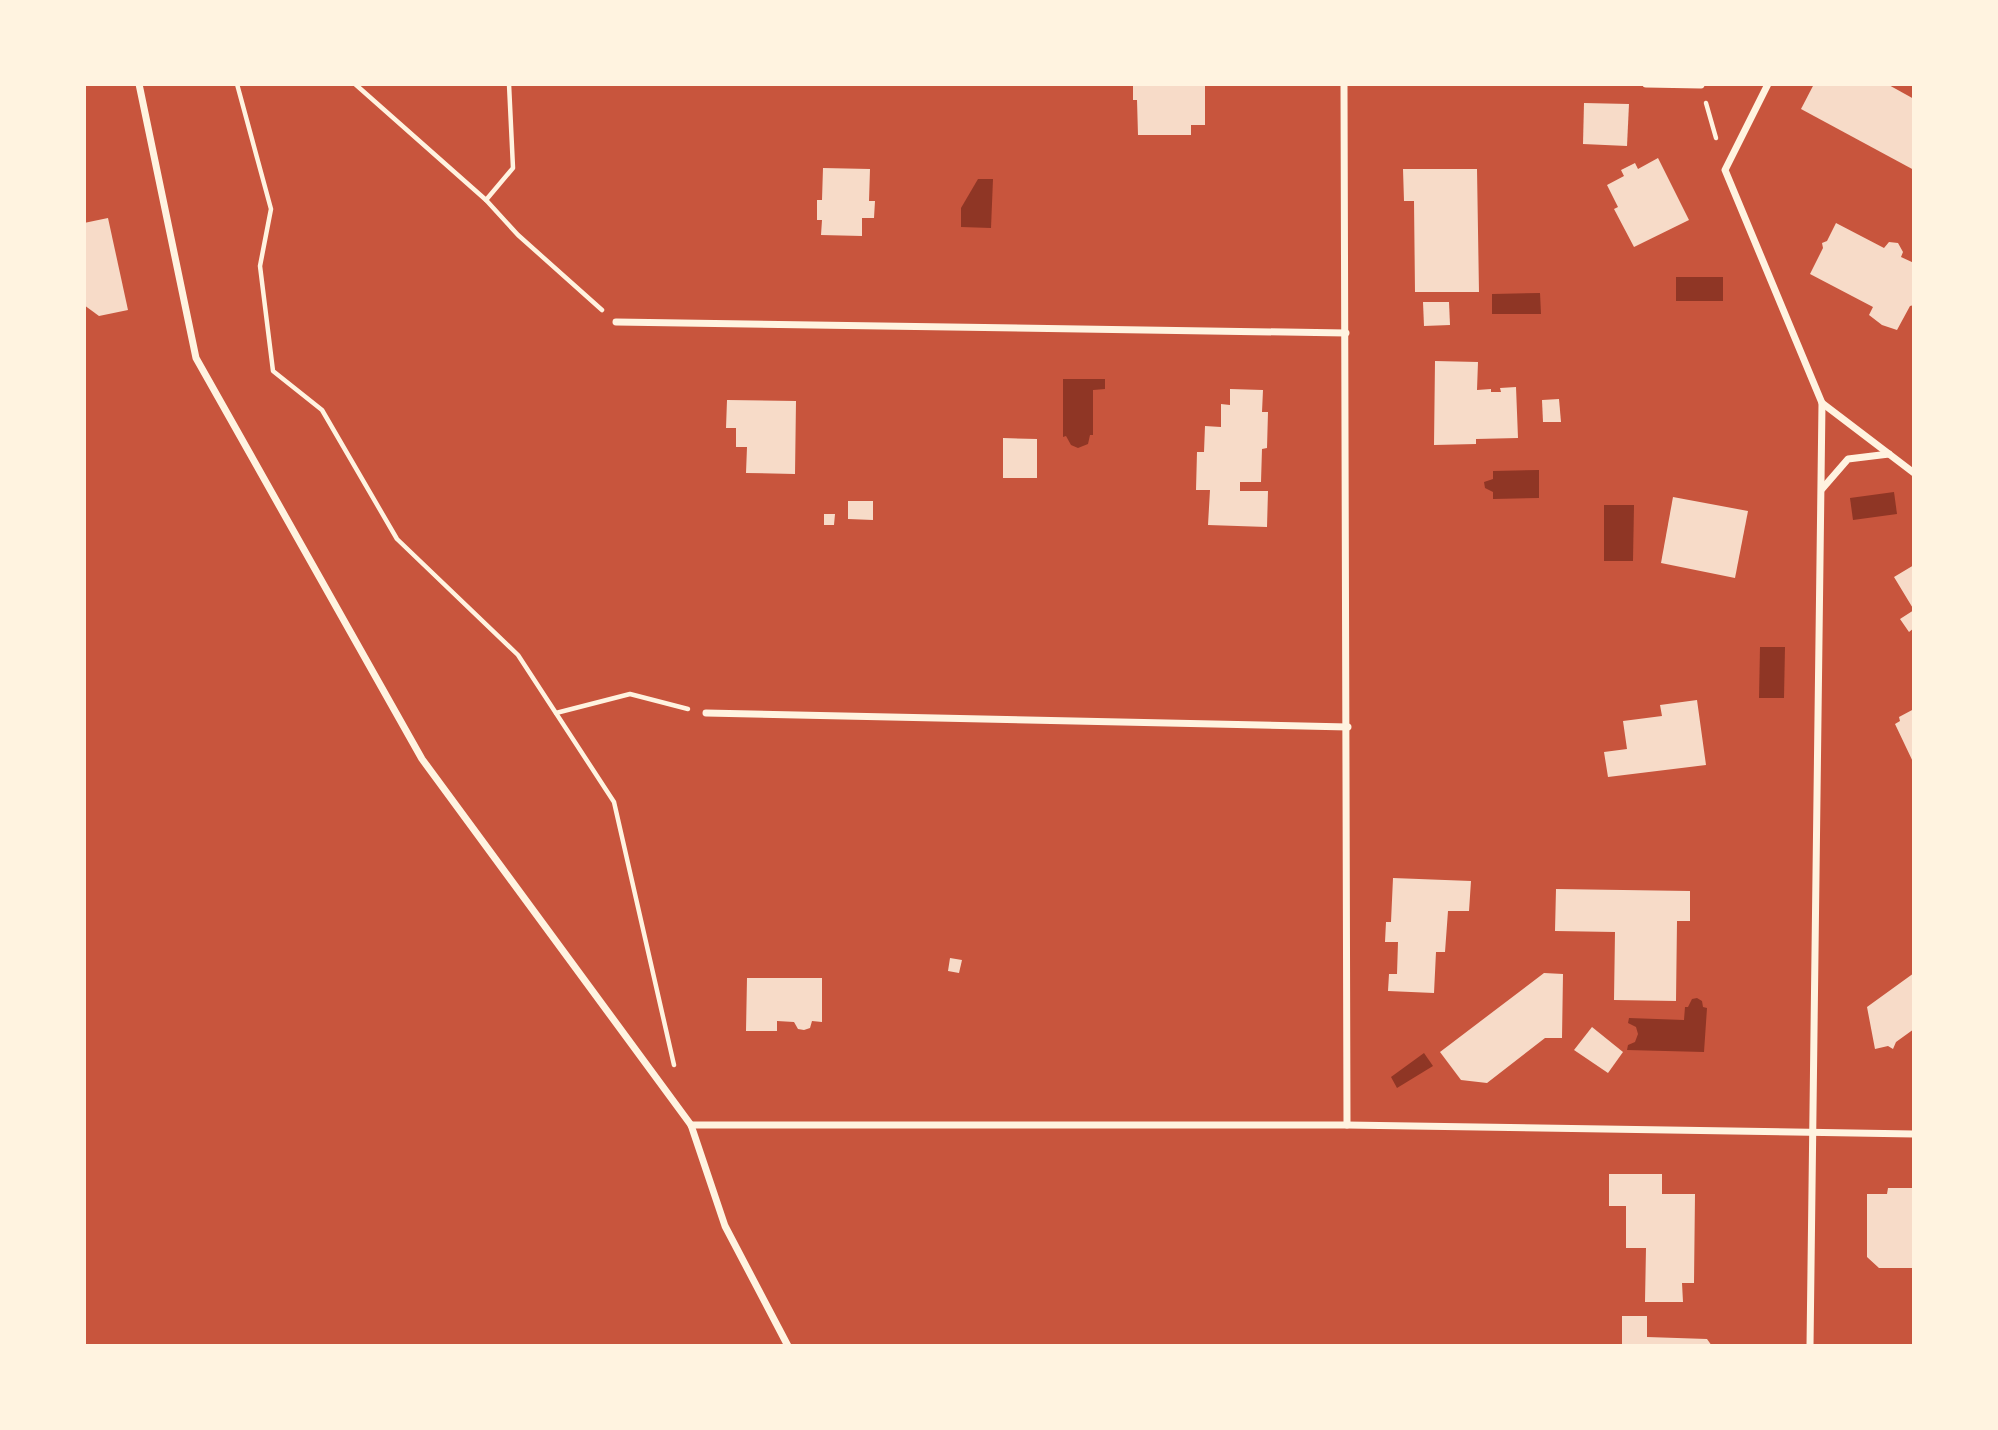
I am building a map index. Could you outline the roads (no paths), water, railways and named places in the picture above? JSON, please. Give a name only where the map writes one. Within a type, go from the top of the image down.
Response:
[{"type":"street","points":[[139,84],[197,358],[422,759],[691,1125],[725,1226],[788,1346]]},
{"type":"street","points":[[1344,84],[1348,727],[1347,1125]]},
{"type":"street","points":[[1646,84],[1701,85]]},
{"type":"street","points":[[1768,84],[1725,170],[1822,403],[1811,1346]]},
{"type":"street","points":[[616,322],[1346,333]]},
{"type":"street","points":[[1822,403],[1914,473]]},
{"type":"street","points":[[1821,489],[1848,459],[1889,454]]},
{"type":"street","points":[[705,713],[1348,727]]},
{"type":"street","points":[[691,1125],[1347,1125],[1914,1134]]}]
